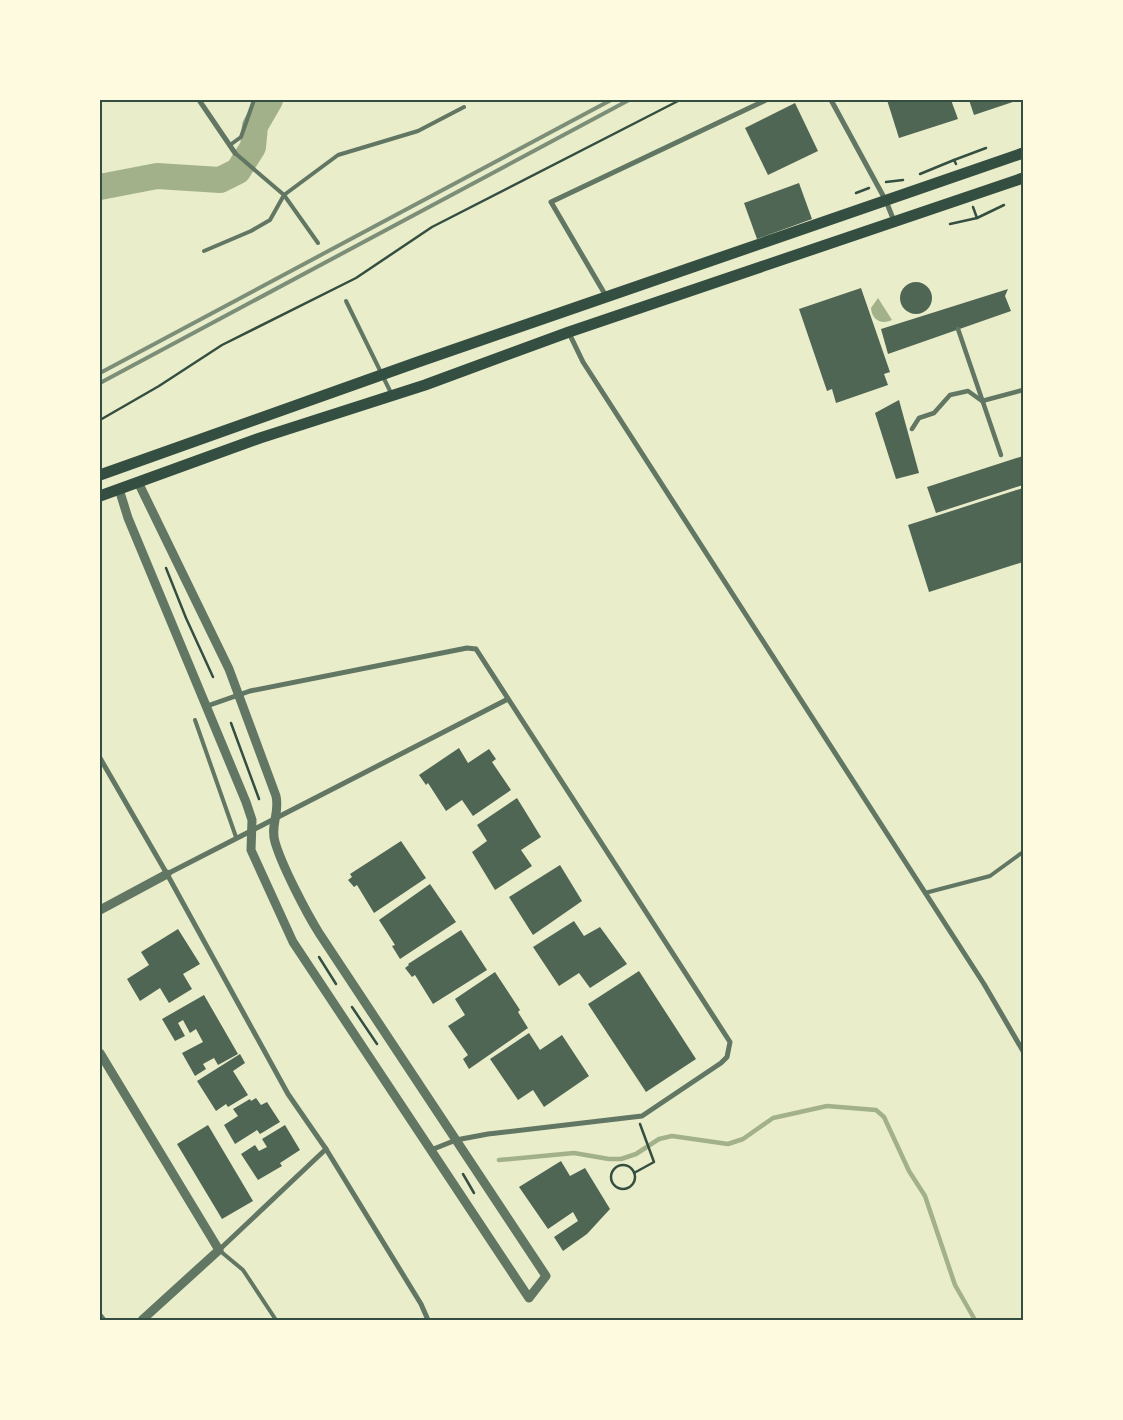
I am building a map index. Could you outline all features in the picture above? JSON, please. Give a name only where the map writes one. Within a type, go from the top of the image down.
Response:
[{"type":"main road","points":[[100,475],[606,296],[1023,153]]},
{"type":"main road","points":[[100,496],[260,438],[425,385],[569,332],[1023,178]]},
{"type":"street","points":[[199,100],[206,113],[235,153]]},
{"type":"street","points":[[606,296],[551,202],[766,100]]},
{"type":"street","points":[[831,100],[886,201],[894,222]]},
{"type":"street","points":[[958,329],[1001,455]]},
{"type":"street","points":[[569,332],[583,362],[984,984],[1023,1051]]},
{"type":"street","points":[[982,402],[1023,390]]},
{"type":"street","points":[[912,430],[919,418],[934,413],[950,395],[968,391],[982,402]]},
{"type":"street","points":[[119,489],[128,518],[237,779],[252,820],[251,850],[293,942],[529,1298],[546,1276],[315,926],[275,842],[273,828],[279,808],[239,695],[138,482]]},
{"type":"street","points":[[207,706],[239,695],[467,648],[476,649],[730,1042],[727,1057],[721,1063],[642,1116],[488,1134],[456,1140],[431,1150]]},
{"type":"street","points":[[100,910],[236,837],[508,699]]},
{"type":"street","points":[[100,758],[167,874],[288,1094],[326,1149],[421,1304],[428,1320]]},
{"type":"street","points":[[100,1053],[219,1250]]},
{"type":"street","points":[[142,1320],[326,1149]]},
{"type":"street","points":[[100,1315],[104,1320]]},
{"type":"lane","points":[[230,145],[241,137],[254,100]]},
{"type":"lane","points":[[204,251],[251,231],[270,220],[284,195],[338,155],[418,131],[464,107]]},
{"type":"lane","points":[[235,153],[284,195],[318,243]]},
{"type":"lane","points":[[346,301],[392,395]]},
{"type":"lane","points":[[195,720],[236,837]]},
{"type":"lane","points":[[925,894],[990,876],[1023,852]]},
{"type":"lane","points":[[219,1250],[243,1270],[276,1320]]},
{"type":"path","points":[[100,420],[159,386],[222,345],[356,278],[432,227],[680,100]]},
{"type":"path","points":[[954,160],[986,148]]},
{"type":"path","points":[[950,224],[977,218],[1004,205]]},
{"type":"path","points":[[165,567],[213,677]]},
{"type":"path","points":[[231,723],[259,798]]},
{"type":"path","points":[[634,1173],[654,1162],[641,1127]]},
{"type":"path","points":[[626,1166],[634,1173],[634,1181],[630,1187],[618,1188],[613,1182],[613,1172],[619,1167],[626,1166]]},
{"type":"path","points":[[461,1171],[478,1199]]},
{"type":"shaded area","points":[[878,298],[892,320],[881,322],[873,316],[871,308]]},
{"type":"building","points":[[887,100],[951,100],[958,119],[899,138]]},
{"type":"building","points":[[969,100],[1019,100],[974,115]]},
{"type":"building","points":[[795,103],[818,151],[768,175],[745,128]]},
{"type":"building","points":[[799,183],[812,219],[757,239],[744,203]]},
{"type":"building","points":[[916,282],[927,287],[932,298],[927,309],[916,314],[905,309],[900,298],[905,287]]},
{"type":"building","points":[[861,288],[890,372],[884,374],[888,385],[836,403],[832,389],[827,391],[799,309]]},
{"type":"building","points":[[1008,289],[1005,296],[1011,311],[888,354],[881,329]]},
{"type":"building","points":[[899,400],[919,473],[896,479],[875,413]]},
{"type":"building","points":[[1023,456],[1023,485],[936,513],[927,487]]},
{"type":"building","points":[[1023,488],[1023,562],[929,592],[908,525]]},
{"type":"building","points":[[459,748],[468,763],[489,749],[496,759],[492,762],[511,790],[473,816],[462,800],[446,811],[428,783],[426,785],[419,775]]},
{"type":"building","points":[[517,798],[541,837],[521,850],[532,866],[495,890],[472,852],[487,841],[477,825]]},
{"type":"building","points":[[401,841],[426,878],[374,913],[357,885],[354,887],[348,880],[352,877],[350,874]]},
{"type":"building","points":[[560,865],[582,901],[533,935],[509,897]]},
{"type":"building","points":[[430,884],[456,922],[400,959],[392,946],[395,945],[379,920]]},
{"type":"building","points":[[574,921],[584,936],[600,927],[627,964],[590,988],[579,973],[559,986],[533,947]]},
{"type":"building","points":[[178,929],[200,964],[183,974],[192,989],[169,1003],[160,988],[140,1001],[127,979],[149,965],[141,952]]},
{"type":"building","points":[[461,930],[487,970],[433,1004],[415,975],[412,977],[405,968],[408,964]]},
{"type":"building","points":[[639,971],[696,1059],[646,1092],[588,1004]]},
{"type":"building","points":[[495,972],[520,1010],[518,1012],[528,1028],[469,1069],[463,1059],[468,1055],[448,1026],[465,1015],[455,999]]},
{"type":"building","points":[[204,995],[238,1054],[218,1065],[214,1058],[203,1064],[206,1069],[195,1076],[182,1053],[203,1042],[196,1029],[190,1033],[183,1020],[178,1023],[185,1036],[175,1041],[162,1019]]},
{"type":"building","points":[[529,1033],[540,1050],[562,1035],[589,1076],[544,1107],[533,1090],[518,1100],[490,1059]]},
{"type":"building","points":[[240,1054],[245,1063],[233,1071],[248,1095],[228,1107],[226,1104],[216,1111],[197,1081]]},
{"type":"building","points":[[256,1098],[261,1105],[267,1102],[280,1122],[260,1134],[257,1130],[235,1144],[224,1125],[238,1116],[233,1109],[250,1099],[251,1101]]},
{"type":"building","points":[[208,1125],[253,1201],[222,1219],[177,1144]]},
{"type":"building","points":[[285,1125],[300,1150],[280,1163],[282,1166],[258,1180],[241,1154],[255,1145],[259,1151],[267,1147],[262,1139]]},
{"type":"building","points":[[561,1161],[570,1176],[585,1168],[610,1209],[587,1234],[563,1251],[554,1237],[578,1221],[573,1212],[548,1229],[519,1187]]},
{"type":"waterway","points":[[100,187],[157,176],[220,180],[238,171],[253,147],[255,126],[270,100]]},
{"type":"waterway","points":[[499,1160],[574,1153],[609,1159],[621,1159],[636,1154],[659,1139],[672,1136],[728,1144],[743,1139],[773,1118],[827,1106],[876,1110],[884,1117],[909,1171],[925,1196],[955,1285],[975,1320]]},
{"type":"railway","points":[[100,373],[611,100]]},
{"type":"railway","points":[[100,383],[629,100]]}]
